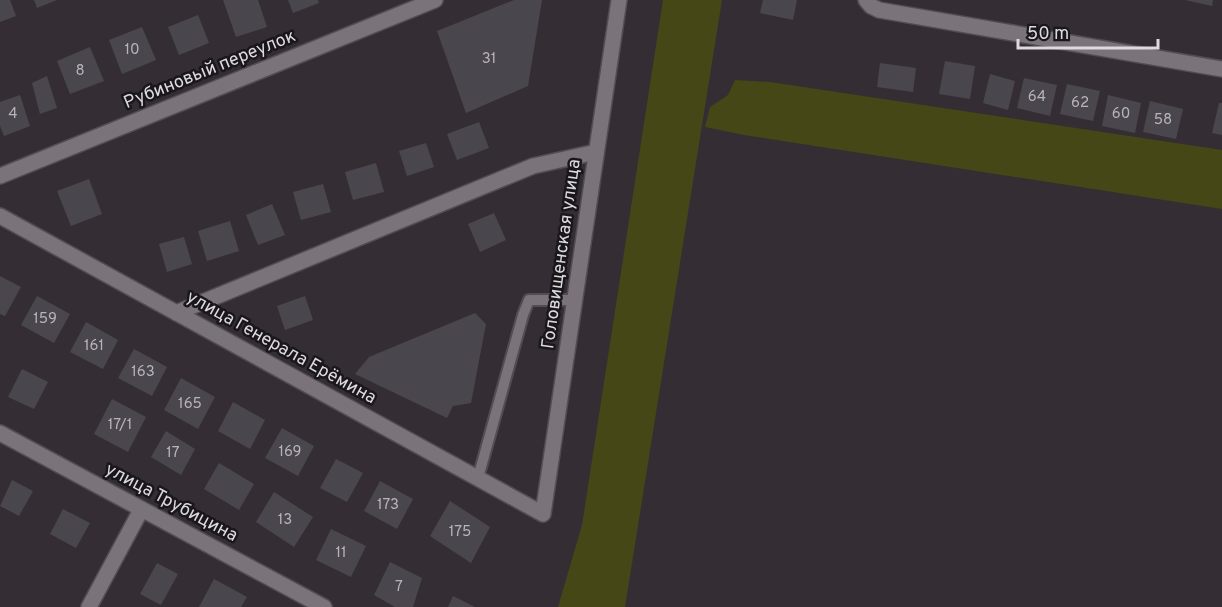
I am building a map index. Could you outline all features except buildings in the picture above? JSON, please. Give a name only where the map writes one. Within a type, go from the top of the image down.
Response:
[{"type":"street","name":"Рубиновый переулок","points":[[0,176],[435,0]]},
{"type":"street","name":"Головищенская улица","points":[[543,514],[619,0]]},
{"type":"street","points":[[866,0],[879,10],[1222,69]]},
{"type":"street","points":[[177,313],[533,166],[596,152]]},
{"type":"street","name":"улица Генерала Ерёмина","points":[[0,216],[543,514]]},
{"type":"street","name":"улица Трубицина","points":[[0,433],[324,607]]},
{"type":"street","points":[[89,607],[141,510]]},
{"type":"lane","points":[[478,478],[516,338],[529,300],[574,300]]},
{"type":"shaded area","points":[[663,0],[722,0],[625,607],[558,607],[582,525]]},
{"type":"shaded area","points":[[735,80],[770,82],[1222,150],[1222,209],[705,127],[710,107],[728,95]]}]
